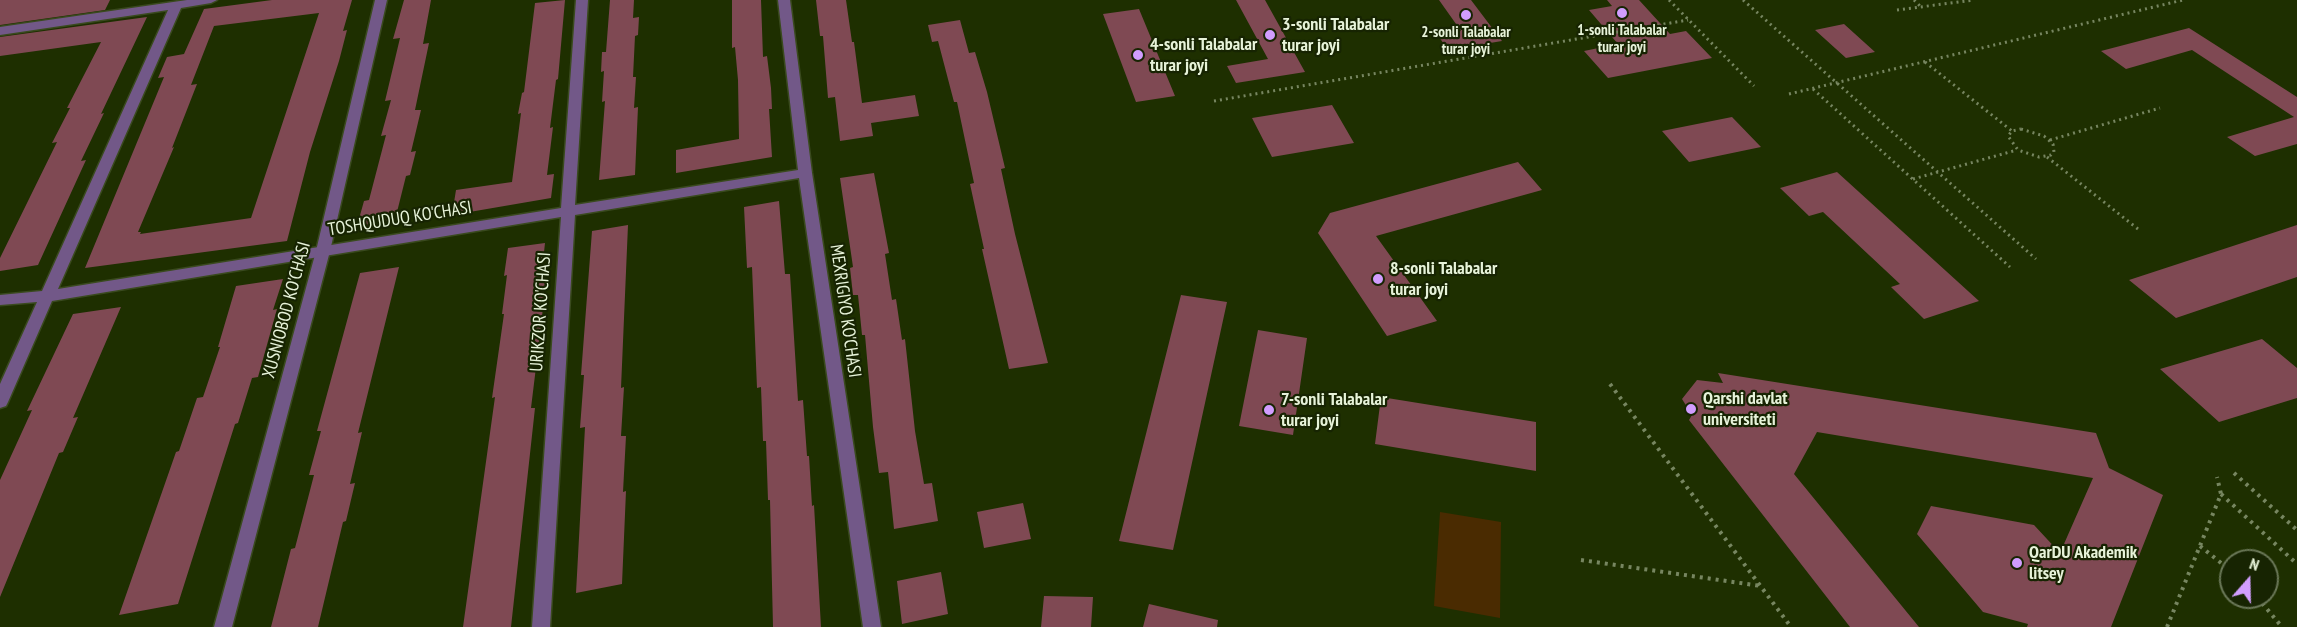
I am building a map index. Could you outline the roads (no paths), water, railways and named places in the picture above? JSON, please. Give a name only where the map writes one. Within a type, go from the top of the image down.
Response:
[{"type":"street","points":[[0,31],[211,0]]},
{"type":"street","name":"XUSNIOBOD KO'CHASI","points":[[223,627],[323,251],[381,0]]},
{"type":"street","name":"URIKZOR KO'CHASI","points":[[541,627],[582,0]]},
{"type":"street","name":"MEXRIGIYO KO'CHASI","points":[[784,0],[805,173],[872,627]]},
{"type":"street","points":[[0,402],[176,5]]},
{"type":"street","name":"TOSHQUDUQ KO'CHASI","points":[[0,300],[47,296],[805,173]]},
{"type":"place","name":"1-sonli Talabalar turar joyi","points":[[1622,13]]},
{"type":"place","name":"2-sonli Talabalar turar joyi","points":[[1466,15]]},
{"type":"place","name":"3-sonli Talabalar turar joyi","points":[[1270,35]]},
{"type":"place","name":"4-sonli Talabalar turar joyi","points":[[1138,55]]},
{"type":"place","name":"8-sonli Talabalar turar joyi","points":[[1378,279]]},
{"type":"place","name":"Qarshi davlat universiteti","points":[[1691,409]]},
{"type":"place","name":"7-sonli Talabalar turar joyi","points":[[1269,410]]},
{"type":"place","name":"QarDU Akademik litsey","points":[[2017,563]]}]
